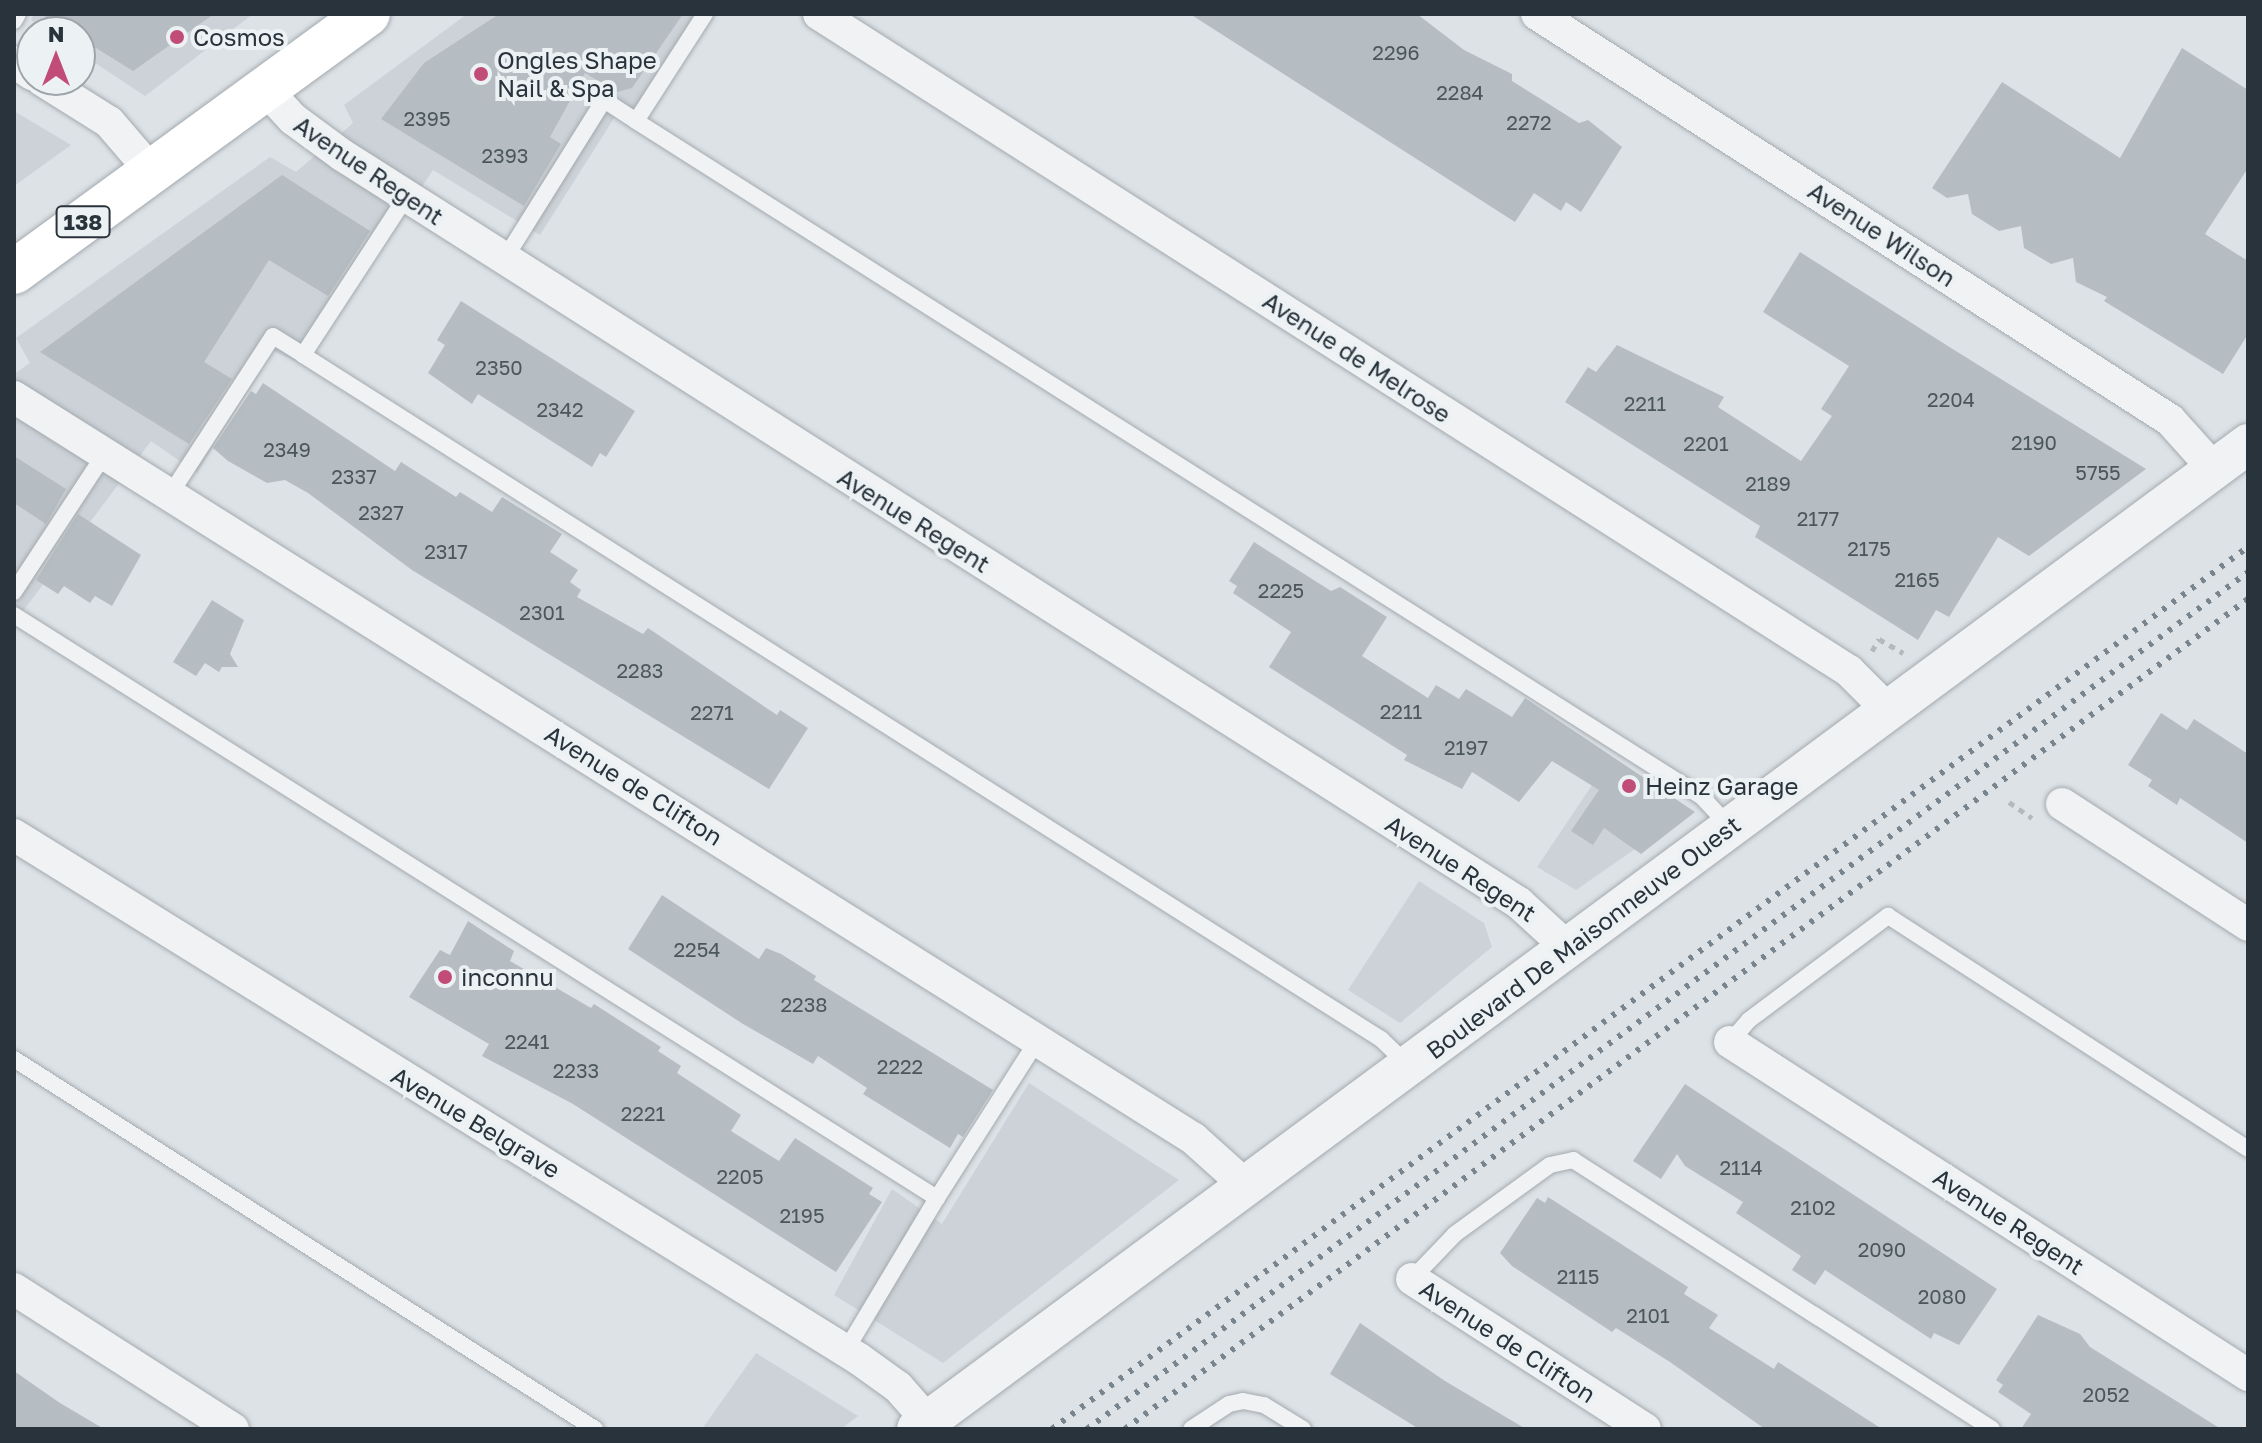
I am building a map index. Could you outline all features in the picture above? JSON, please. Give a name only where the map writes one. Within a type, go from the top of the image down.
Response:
[{"type":"main road","name":"138","points":[[14,272],[368,14]]},
{"type":"street","name":"Avenue de Melrose","points":[[819,14],[1849,671],[1888,710]]},
{"type":"street","name":"Avenue Wilson","points":[[1537,14],[2170,420],[2214,469]]},
{"type":"street","name":"Avenue Regent","points":[[265,89],[321,141],[1519,903],[1567,947]]},
{"type":"street","points":[[68,96],[109,122],[152,172]]},
{"type":"street","name":"Avenue de Clifton","points":[[14,397],[106,452],[1194,1139],[1245,1185]]},
{"type":"street","name":"Boulevard De Maisonneuve Ouest","points":[[922,1425],[2248,444]]},
{"type":"street","points":[[2062,804],[2248,925]]},
{"type":"street","name":"Avenue Belgrave","points":[[14,835],[846,1350],[898,1387],[922,1425]]},
{"type":"street","name":"Avenue Regent","points":[[1730,1042],[2248,1375]]},
{"type":"street","name":"Avenue de Clifton","points":[[1412,1279],[1645,1429]]},
{"type":"street","points":[[14,1289],[233,1429]]},
{"type":"lane","points":[[14,21],[18,14]]},
{"type":"lane","points":[[636,121],[705,14]]},
{"type":"lane","points":[[504,260],[604,100],[1702,797],[1730,827]]},
{"type":"lane","points":[[303,355],[406,197]]},
{"type":"lane","points":[[171,493],[273,336],[1381,1039],[1409,1066]]},
{"type":"lane","points":[[14,592],[106,452]]},
{"type":"lane","points":[[14,615],[937,1198]]},
{"type":"lane","points":[[1730,1042],[1749,1020],[1888,916],[2248,1149]]},
{"type":"lane","points":[[846,1350],[937,1198],[1037,1041]]},
{"type":"lane","points":[[14,1059],[595,1429]]},
{"type":"lane","points":[[1412,1279],[1455,1234],[1550,1165],[1573,1160],[1992,1429]]},
{"type":"lane","points":[[1191,1429],[1229,1404],[1254,1401],[1303,1429]]},
{"type":"path","points":[[1871,653],[1879,639],[1907,656]]},
{"type":"path","points":[[2009,802],[2033,818]]},
{"type":"shaded area","points":[[253,14],[145,96],[96,64],[96,16],[33,16]]},
{"type":"shaded area","points":[[467,14],[709,14],[638,119],[618,112],[540,235],[433,170],[304,365],[273,351],[197,473],[151,441],[14,623],[14,374],[30,363],[16,338],[270,157],[296,172],[353,123],[344,105]]},
{"type":"shaded area","points":[[14,111],[71,145],[14,186]]},
{"type":"shaded area","points":[[1609,760],[1687,813],[1576,890],[1537,867]]},
{"type":"shaded area","points":[[1419,881],[1484,923],[1492,947],[1400,1023],[1348,990]]},
{"type":"shaded area","points":[[1029,1083],[1179,1180],[943,1363],[834,1295],[892,1189],[942,1224]]},
{"type":"shaded area","points":[[756,1353],[858,1416],[841,1429],[702,1429]]},
{"type":"building","points":[[41,14],[214,14],[133,71],[96,48],[96,16]]},
{"type":"building","points":[[499,14],[683,14],[632,88],[617,92],[585,73],[550,137],[561,144],[524,206],[381,119],[424,63]]},
{"type":"building","points":[[1190,14],[1417,14],[1464,50],[1512,74],[1512,81],[1579,123],[1588,120],[1622,147],[1581,212],[1566,202],[1561,211],[1534,193],[1515,222]]},
{"type":"building","points":[[2182,48],[2248,90],[2248,168],[2205,234],[2248,261],[2248,334],[2223,374],[2104,301],[2107,297],[2076,282],[2073,258],[2051,264],[2024,248],[2021,226],[1999,231],[1972,214],[1968,194],[1947,198],[1932,188],[2002,82],[2120,158]]},
{"type":"building","points":[[282,175],[370,231],[328,296],[269,260],[204,362],[232,379],[189,444],[40,352]]},
{"type":"building","points":[[1800,252],[2146,469],[2029,556],[1998,537],[1949,617],[1936,610],[1918,640],[1755,537],[1760,526],[1565,402],[1588,367],[1596,372],[1617,345],[1724,397],[1718,407],[1801,461],[1832,416],[1821,409],[1849,366],[1763,312]]},
{"type":"building","points":[[461,301],[635,411],[606,457],[600,453],[592,467],[478,394],[472,404],[428,373],[445,345],[437,340]]},
{"type":"building","points":[[263,383],[395,471],[401,462],[456,497],[460,492],[492,512],[502,497],[562,534],[550,552],[578,570],[570,582],[581,590],[577,597],[643,634],[648,628],[777,715],[780,710],[808,728],[769,789],[412,570],[308,493],[285,480],[267,483],[228,461],[213,448],[251,391],[256,394]]},
{"type":"building","points":[[14,456],[66,489],[46,524],[14,503]]},
{"type":"building","points":[[78,514],[141,555],[112,606],[95,596],[90,603],[64,586],[58,594],[36,580]]},
{"type":"building","points":[[1254,542],[1331,591],[1340,587],[1387,617],[1362,656],[1428,698],[1436,685],[1459,699],[1466,689],[1512,717],[1525,698],[1695,812],[1641,854],[1604,828],[1593,845],[1571,831],[1599,790],[1552,761],[1519,802],[1472,772],[1462,789],[1404,760],[1407,755],[1269,667],[1291,632],[1233,593],[1237,586],[1229,581]]},
{"type":"building","points":[[212,600],[244,620],[230,654],[238,667],[222,667],[219,672],[205,663],[196,676],[173,662]]},
{"type":"building","points":[[2161,713],[2187,730],[2194,719],[2248,754],[2248,843],[2180,798],[2177,805],[2148,786],[2152,780],[2128,765]]},
{"type":"building","points":[[662,895],[759,959],[766,948],[781,954],[816,976],[814,980],[993,1090],[963,1137],[958,1134],[950,1148],[863,1094],[867,1088],[818,1056],[813,1064],[743,1024],[628,949]]},
{"type":"building","points":[[468,921],[514,951],[510,961],[591,1008],[594,1004],[661,1047],[658,1051],[681,1066],[677,1073],[741,1115],[731,1131],[779,1161],[795,1138],[873,1188],[869,1194],[882,1202],[836,1272],[573,1104],[482,1056],[489,1044],[409,997],[440,950],[450,955]]},
{"type":"building","points":[[1685,1084],[1997,1289],[1959,1345],[1934,1333],[1931,1339],[1825,1270],[1815,1285],[1792,1270],[1801,1256],[1736,1213],[1743,1202],[1685,1166],[1677,1154],[1661,1179],[1633,1161]]},
{"type":"building","points":[[1548,1197],[1688,1287],[1684,1294],[1718,1315],[1709,1328],[1774,1369],[1778,1362],[1882,1429],[1765,1429],[1670,1362],[1616,1328],[1612,1332],[1512,1266],[1500,1253],[1537,1198],[1545,1203]]},
{"type":"building","points":[[2038,1315],[2080,1334],[2090,1347],[2221,1429],[2021,1429],[2031,1414],[1998,1392],[2003,1385],[1996,1380]]},
{"type":"building","points":[[1360,1323],[1445,1381],[1526,1429],[1419,1429],[1330,1374]]},
{"type":"building","points":[[14,1371],[60,1403],[104,1429],[14,1429]]},
{"type":"railway","points":[[1052,1429],[2248,547]]},
{"type":"railway","points":[[1087,1429],[2248,572]]},
{"type":"railway","points":[[1125,1429],[2248,599]]},
{"type":"place","name":"Cosmos","points":[[177,37]]},
{"type":"place","name":"Ongles Shape Nail & Spa","points":[[481,74]]},
{"type":"place","name":"Heinz Garage","points":[[1629,786]]},
{"type":"place","name":"inconnu","points":[[445,977]]}]
